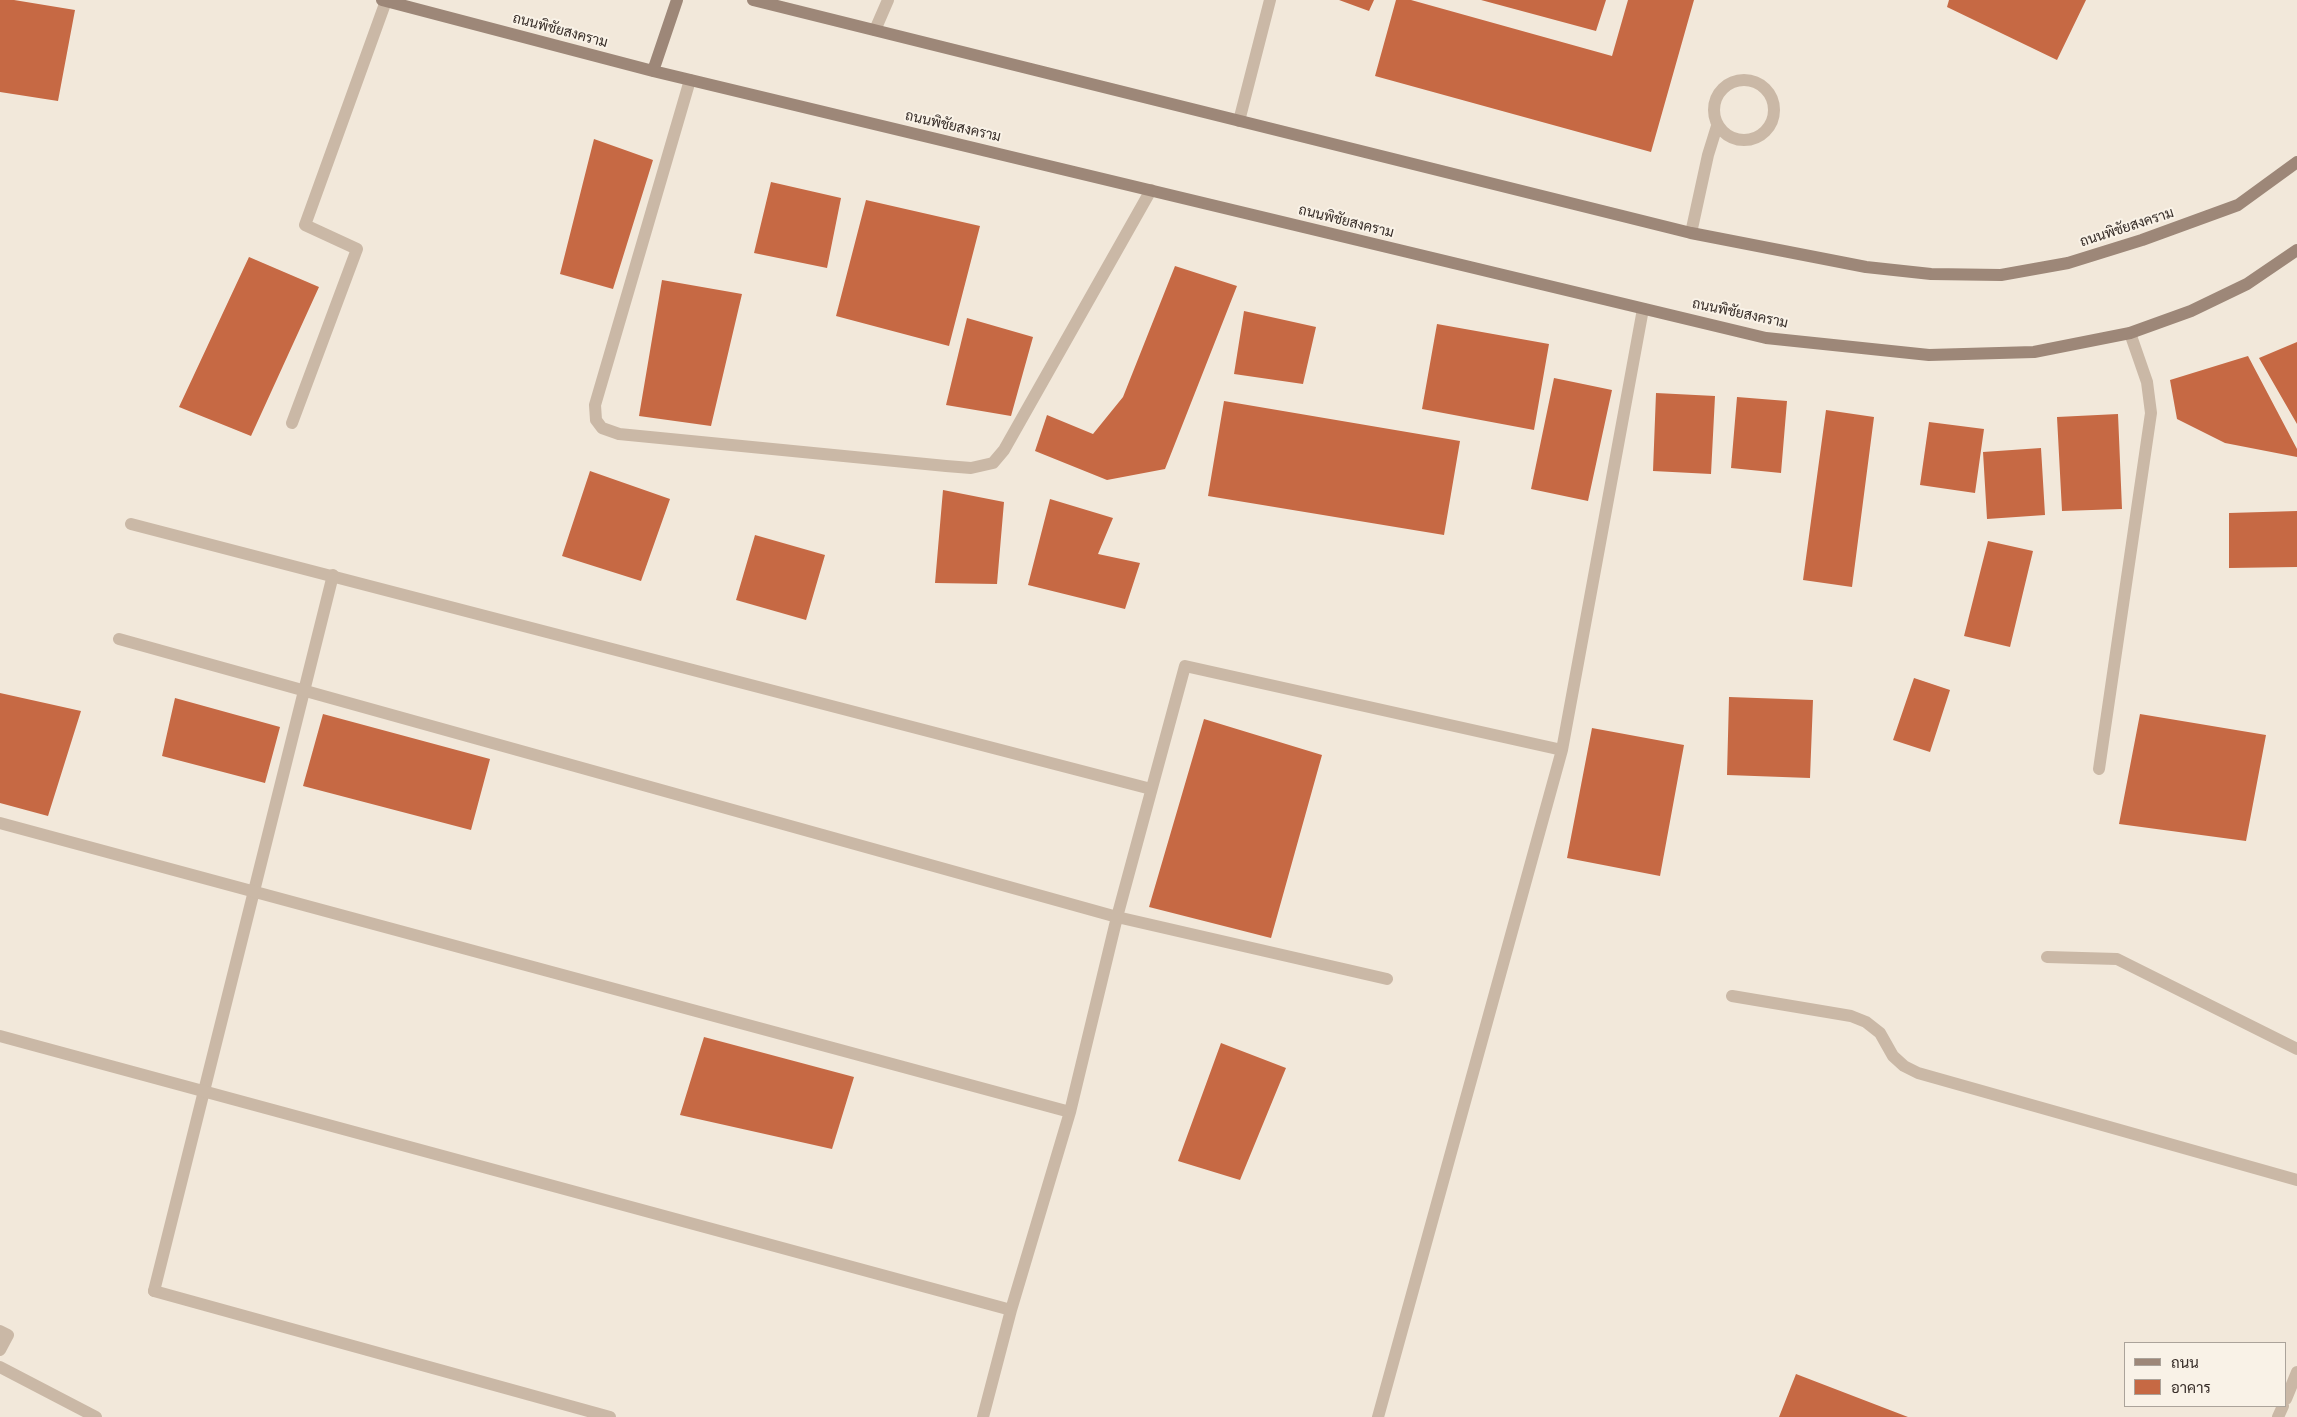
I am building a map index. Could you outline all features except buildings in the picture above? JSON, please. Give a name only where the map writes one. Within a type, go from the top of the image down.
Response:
[{"type":"main road","name":"ถนนพิชัยสงคราม","points":[[384,0],[653,71],[1766,338],[1929,355],[2034,352],[2130,333],[2191,311],[2247,284],[2297,250]]},
{"type":"main road","points":[[653,71],[677,0]]},
{"type":"main road","name":"ถนนพิชัยสงคราม","points":[[754,0],[1691,233],[1866,267],[1931,274],[2001,275],[2068,263],[2142,240],[2238,205],[2297,162]]},
{"type":"street","points":[[292,422],[357,249],[305,225],[384,0]]},
{"type":"street","points":[[875,30],[888,0]]},
{"type":"street","points":[[1239,121],[1270,0]]},
{"type":"street","points":[[690,80],[595,405],[596,420],[602,428],[619,434],[971,468],[992,463],[1004,450],[1151,190]]},
{"type":"street","points":[[1691,233],[1708,155],[1718,126],[1713,107],[1716,97],[1722,89],[1740,80],[1760,84],[1773,100],[1774,109],[1769,128],[1762,135],[1752,140],[1733,139],[1718,126]]},
{"type":"street","points":[[1378,1417],[1562,750],[1643,308]]},
{"type":"street","points":[[2099,769],[2151,412],[2147,382],[2130,333]]},
{"type":"street","points":[[131,524],[1151,789]]},
{"type":"street","points":[[332,575],[154,1291],[610,1417]]},
{"type":"street","points":[[119,640],[1117,916],[1387,979]]},
{"type":"street","points":[[983,1417],[1011,1310],[1070,1112],[1117,916],[1184,666],[1562,750]]},
{"type":"street","points":[[0,823],[1070,1112]]},
{"type":"street","points":[[2047,957],[2117,959],[2297,1049]]},
{"type":"street","points":[[1732,996],[1851,1016],[1866,1022],[1880,1033],[1893,1056],[1904,1066],[1918,1073],[2297,1180]]},
{"type":"street","points":[[0,1036],[1011,1310]]},
{"type":"street","points":[[0,1331],[8,1335],[0,1350]]},
{"type":"street","points":[[0,1367],[96,1417]]},
{"type":"street","points":[[2287,1397],[2297,1372]]}]
